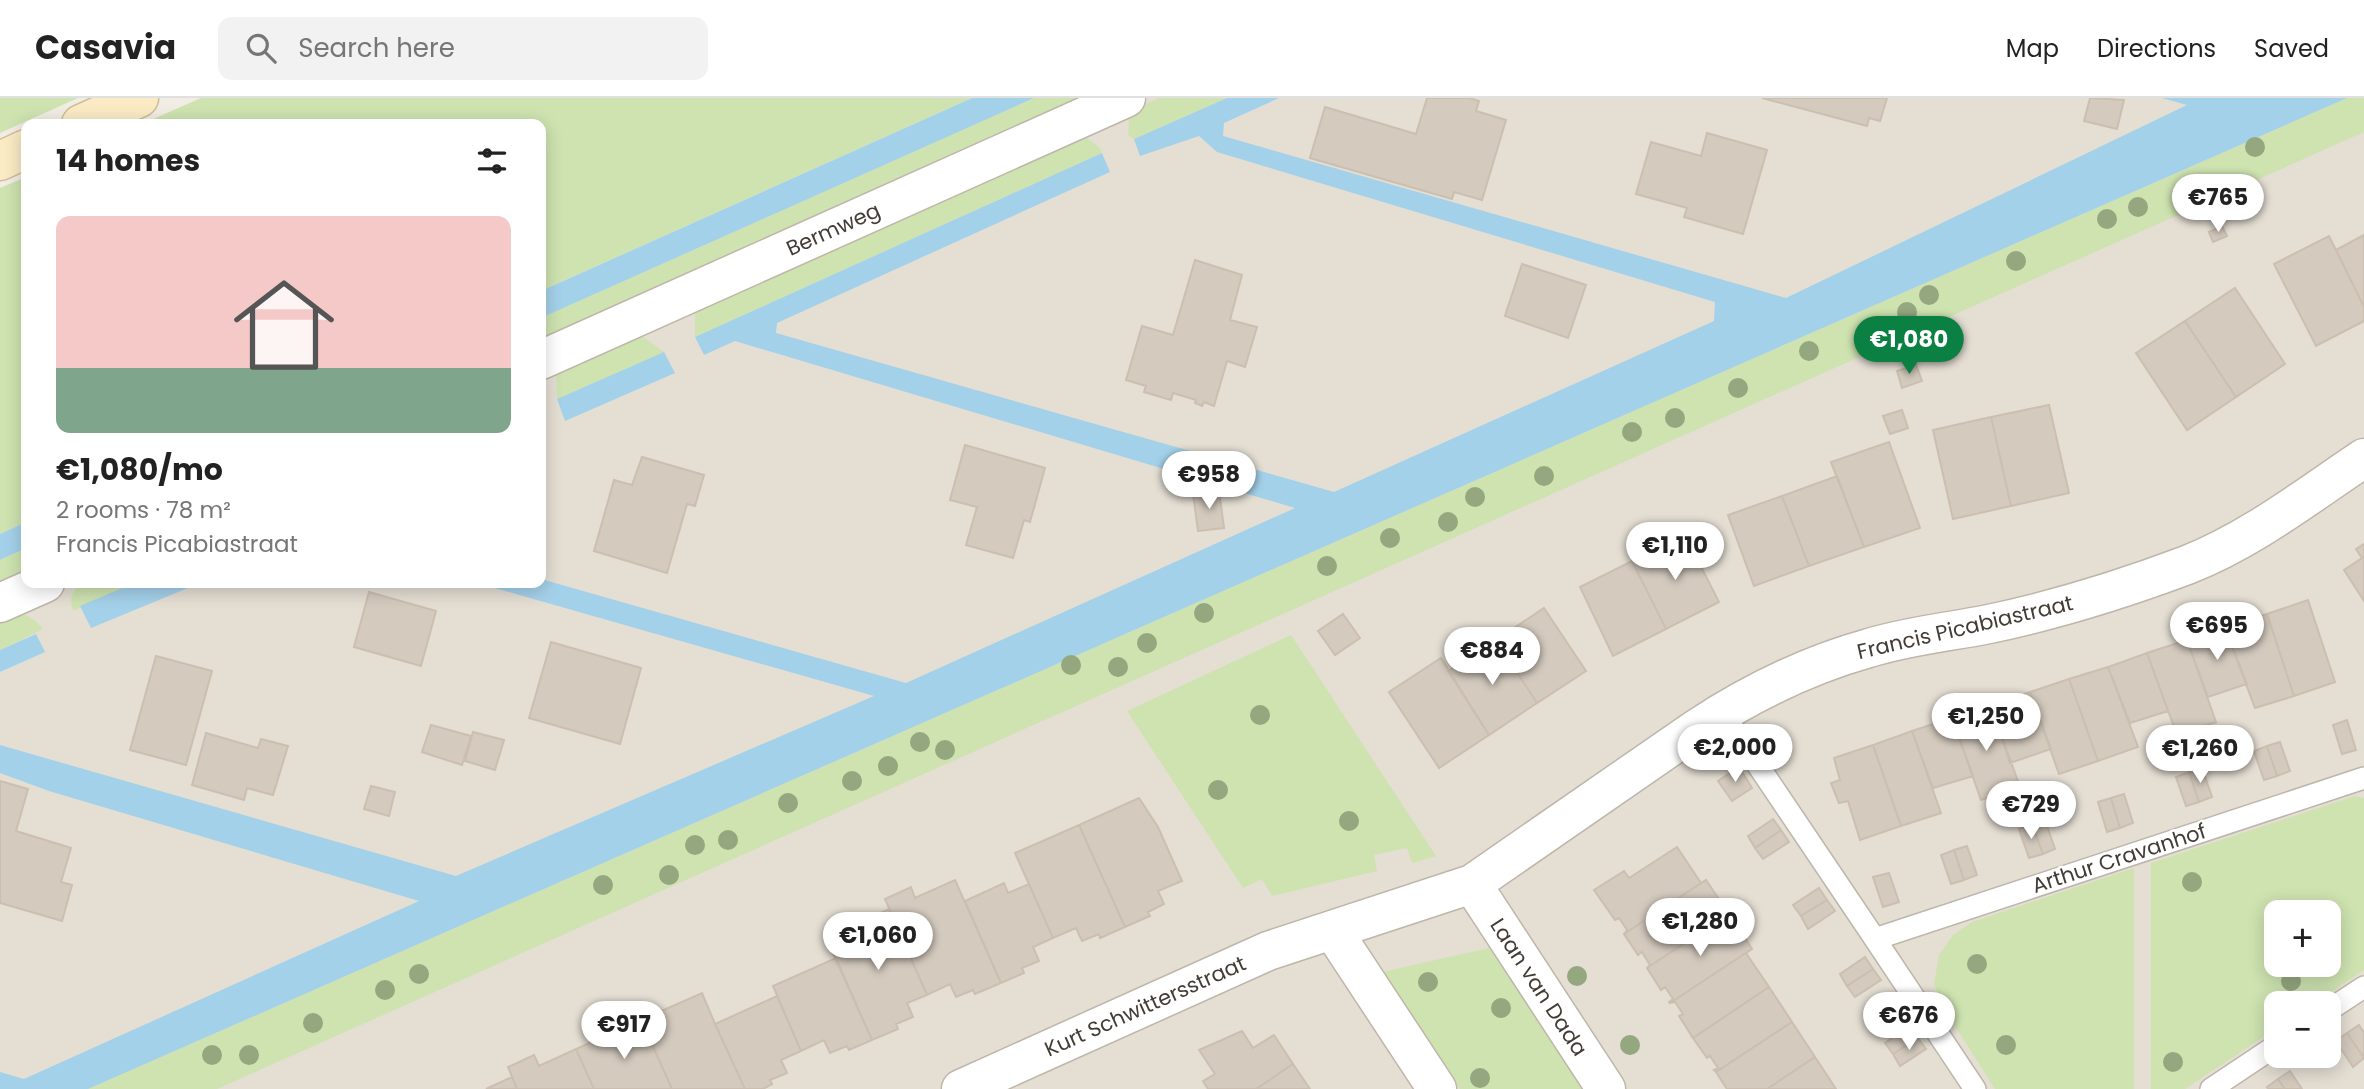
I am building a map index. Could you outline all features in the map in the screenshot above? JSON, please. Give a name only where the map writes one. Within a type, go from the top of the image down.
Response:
[{"type":"street","points":[[92,119],[139,98]]},
{"type":"street","name":"Bermweg","points":[[546,358],[1126,98]]},
{"type":"street","points":[[0,161],[21,151]]},
{"type":"street","name":"Francis Picabiastraat","points":[[1472,884],[1722,712],[1784,680],[1867,648],[2017,618],[2187,565],[2248,535],[2364,458]]},
{"type":"street","points":[[0,603],[34,588]]},
{"type":"street","name":"Kurt Schwittersstraat","points":[[961,1089],[1268,950],[1472,884]]},
{"type":"street","name":"Laan van Dada","points":[[1472,884],[1606,1089]]},
{"type":"street","points":[[1333,931],[1437,1089]]},
{"type":"lane","points":[[1722,712],[1975,1089]]},
{"type":"lane","name":"Arthur Cravanhof","points":[[1875,939],[2364,778]]},
{"type":"lane","points":[[2341,1002],[2364,987]]},
{"type":"lane","points":[[2211,1089],[2264,1054]]},
{"type":"shaded area","points":[[1010,98],[2364,98],[2364,1089],[0,1089],[0,549],[21,539],[21,588],[546,588],[546,306]]},
{"type":"green space","points":[[0,98],[78,98],[31,119],[21,119],[21,124],[0,133]]},
{"type":"green space","points":[[201,98],[972,98],[546,289],[546,119],[153,119]]},
{"type":"green space","points":[[1034,98],[1095,98],[546,344],[546,316]]},
{"type":"green space","points":[[1159,98],[1227,98],[1134,139],[1128,135],[1130,111]]},
{"type":"green space","points":[[2347,98],[2364,98],[2364,132],[217,1089],[88,1089]]},
{"type":"green space","points":[[1081,134],[1099,147],[1102,153],[695,337],[695,306]]},
{"type":"green space","points":[[21,179],[21,524],[0,534],[0,188]]},
{"type":"green space","points":[[638,333],[664,352],[557,399],[556,368]]},
{"type":"green space","points":[[21,550],[21,579],[0,589],[0,560]]},
{"type":"green space","points":[[123,588],[73,611],[71,602],[75,589]]},
{"type":"green space","points":[[14,613],[30,618],[43,629],[0,650],[0,619]]},
{"type":"green space","points":[[1291,635],[1436,856],[1412,863],[1407,848],[1374,855],[1377,871],[1272,896],[1262,879],[1243,888],[1127,711]]},
{"type":"green space","points":[[2355,796],[2364,798],[2364,970],[2333,991],[2264,991],[2264,1037],[2185,1089],[2151,1089],[2151,863]]},
{"type":"green space","points":[[2134,868],[2134,1089],[1995,1089],[1943,1007],[1934,984],[1939,955],[1953,935],[1972,922]]},
{"type":"green space","points":[[1494,947],[1587,1089],[1460,1089],[1382,972]]},
{"type":"water","points":[[972,98],[1034,98],[546,316],[546,289]]},
{"type":"water","points":[[1227,98],[1279,98],[1224,123],[1223,136],[1786,298],[2187,105],[2162,98],[2347,98],[88,1089],[0,1089],[0,1072],[24,1079],[419,901],[49,791],[0,773],[0,745],[456,876],[874,696],[495,588],[546,588],[546,580],[906,683],[1295,508],[735,341],[704,355],[695,337],[1102,153],[1110,172],[777,323],[776,333],[1334,492],[1714,321],[1715,302],[1217,152],[1199,136],[1140,156],[1134,139]]},
{"type":"water","points":[[664,352],[675,373],[565,421],[557,399]]},
{"type":"water","points":[[21,524],[21,550],[0,560],[0,534]]},
{"type":"water","points":[[122,588],[188,588],[91,628],[80,606]]},
{"type":"water","points":[[36,634],[45,652],[0,672],[0,650]]},
{"type":"building","points":[[1427,98],[1469,98],[1479,101],[1476,111],[1506,120],[1482,200],[1454,192],[1452,199],[1310,158],[1325,107],[1416,134]]},
{"type":"building","points":[[1762,98],[1887,98],[1880,121],[1869,118],[1867,126]]},
{"type":"building","points":[[2090,98],[2124,100],[2117,129],[2084,121]]},
{"type":"building","points":[[1707,133],[1767,150],[1743,234],[1684,217],[1687,208],[1636,194],[1651,142],[1701,156]]},
{"type":"building","points":[[2222,226],[2227,236],[2213,242],[2209,232]]},
{"type":"building","points":[[2364,235],[2364,307],[2336,250]]},
{"type":"building","points":[[2329,236],[2364,307],[2364,321],[2316,346],[2274,264]]},
{"type":"building","points":[[1195,260],[1242,275],[1230,320],[1257,327],[1245,367],[1227,361],[1214,406],[1204,402],[1202,406],[1195,403],[1196,400],[1173,393],[1171,400],[1144,392],[1146,386],[1126,380],[1142,326],[1173,335]]},
{"type":"building","points":[[1522,264],[1586,285],[1568,338],[1505,316]]},
{"type":"building","points":[[2235,288],[2285,364],[2236,397],[2185,321]]},
{"type":"building","points":[[2185,321],[2236,397],[2187,430],[2136,353]]},
{"type":"building","points":[[1916,365],[1922,381],[1902,388],[1897,371]]},
{"type":"building","points":[[2049,405],[2069,493],[2011,506],[1991,417]]},
{"type":"building","points":[[1902,410],[1908,428],[1890,434],[1883,416]]},
{"type":"building","points":[[1991,417],[2011,506],[1953,519],[1933,430]]},
{"type":"building","points":[[1889,442],[1920,528],[1864,547],[1831,462]]},
{"type":"building","points":[[965,445],[1045,468],[1030,522],[1024,520],[1013,558],[966,545],[977,507],[950,500]]},
{"type":"building","points":[[642,457],[704,475],[695,506],[687,504],[667,573],[594,551],[614,480],[632,485]]},
{"type":"building","points":[[1837,476],[1864,547],[1809,566],[1782,496]]},
{"type":"building","points":[[1219,490],[1224,528],[1198,531],[1193,494]]},
{"type":"building","points":[[1782,496],[1809,566],[1754,586],[1728,515]]},
{"type":"building","points":[[1685,535],[1719,602],[1666,629],[1632,561]]},
{"type":"building","points":[[2364,544],[2364,601],[2344,570],[2362,558],[2356,549]]},
{"type":"building","points":[[1632,561],[1666,629],[1613,656],[1580,587]]},
{"type":"building","points":[[369,592],[436,611],[421,666],[354,647]]},
{"type":"building","points":[[2308,600],[2335,682],[2294,696],[2267,614]]},
{"type":"building","points":[[1544,608],[1586,671],[1537,703],[1496,640]]},
{"type":"building","points":[[1343,614],[1360,638],[1335,655],[1318,631]]},
{"type":"building","points":[[2267,614],[2294,696],[2255,708],[2225,628]]},
{"type":"building","points":[[2225,628],[2247,684],[2208,697],[2187,640]]},
{"type":"building","points":[[1496,640],[1537,703],[1489,735],[1448,671]]},
{"type":"building","points":[[2187,640],[2216,722],[2177,735],[2147,653]]},
{"type":"building","points":[[551,642],[641,668],[620,744],[529,718]]},
{"type":"building","points":[[2147,653],[2168,711],[2130,723],[2108,667]]},
{"type":"building","points":[[156,656],[212,671],[186,765],[130,750]]},
{"type":"building","points":[[1441,658],[1489,735],[1439,768],[1389,692]]},
{"type":"building","points":[[2108,667],[2138,747],[2098,761],[2069,679]]},
{"type":"building","points":[[2069,679],[2098,761],[2059,774],[2030,692]]},
{"type":"building","points":[[2030,692],[2051,749],[2010,763],[1991,706]]},
{"type":"building","points":[[1991,706],[2020,787],[1981,800],[1952,718]]},
{"type":"building","points":[[1952,718],[1973,776],[1933,788],[1912,731]]},
{"type":"building","points":[[2347,720],[2356,750],[2342,754],[2333,725]]},
{"type":"building","points":[[431,725],[471,736],[462,765],[422,752]]},
{"type":"building","points":[[1912,731],[1941,813],[1901,826],[1873,745]]},
{"type":"building","points":[[473,732],[504,740],[495,770],[465,761]]},
{"type":"building","points":[[206,733],[258,748],[261,739],[288,746],[273,795],[247,788],[244,800],[192,785]]},
{"type":"building","points":[[2280,742],[2290,771],[2277,776],[2267,746]]},
{"type":"building","points":[[1873,745],[1901,826],[1860,840],[1848,801],[1839,803],[1831,783],[1840,780],[1834,758]]},
{"type":"building","points":[[2267,746],[2277,776],[2264,780],[2254,751]]},
{"type":"building","points":[[1739,767],[1752,788],[1732,801],[1718,781]]},
{"type":"building","points":[[2202,768],[2212,797],[2199,802],[2189,772]]},
{"type":"building","points":[[2189,772],[2199,802],[2186,806],[2176,777]]},
{"type":"building","points":[[0,781],[28,789],[16,831],[71,848],[61,882],[72,885],[62,921],[0,903]]},
{"type":"building","points":[[371,786],[395,792],[389,816],[364,809]]},
{"type":"building","points":[[2124,794],[2133,823],[2120,828],[2111,798]]},
{"type":"building","points":[[1139,798],[1158,827],[1182,881],[1158,891],[1164,904],[1148,912],[1150,916],[1125,927],[1079,825]]},
{"type":"building","points":[[2111,798],[2120,828],[2107,832],[2098,802]]},
{"type":"building","points":[[1773,819],[1781,830],[1755,848],[1748,836]]},
{"type":"building","points":[[2045,820],[2055,849],[2043,854],[2032,824]]},
{"type":"building","points":[[2032,824],[2043,854],[2029,858],[2019,829]]},
{"type":"building","points":[[1079,825],[1125,927],[1100,938],[1099,934],[1082,941],[1076,928],[1053,938],[1015,853]]},
{"type":"building","points":[[1781,830],[1789,842],[1763,859],[1755,848]]},
{"type":"building","points":[[1967,846],[1977,875],[1964,880],[1954,850]]},
{"type":"building","points":[[1677,847],[1701,883],[1624,934],[1627,930],[1619,918],[1615,920],[1594,890],[1624,871],[1629,878]]},
{"type":"building","points":[[1954,850],[1964,880],[1951,884],[1941,855]]},
{"type":"building","points":[[1889,873],[1899,902],[1883,907],[1873,877]]},
{"type":"building","points":[[955,880],[1001,983],[975,994],[973,990],[956,997],[950,984],[927,995],[885,899],[911,887],[915,898]]},
{"type":"building","points":[[1706,880],[1729,914],[1647,968],[1650,965],[1642,952],[1638,955],[1624,934]]},
{"type":"building","points":[[1004,883],[1008,893],[1029,884],[1053,938],[1033,947],[1039,961],[1022,968],[1024,973],[1001,983],[965,901]]},
{"type":"building","points":[[1819,888],[1827,900],[1801,916],[1793,905]]},
{"type":"building","points":[[1827,900],[1835,911],[1808,929],[1801,916]]},
{"type":"building","points":[[889,909],[927,995],[907,1003],[913,1017],[896,1024],[898,1029],[872,1040],[826,938]]},
{"type":"building","points":[[1729,914],[1752,949],[1670,1003],[1673,999],[1665,987],[1661,990],[1647,968]]},
{"type":"building","points":[[1746,953],[1769,987],[1693,1038],[1679,1016],[1683,1014],[1675,1002],[1670,1003]]},
{"type":"building","points":[[1865,957],[1873,969],[1847,986],[1840,974]]},
{"type":"building","points":[[836,958],[872,1040],[849,1050],[847,1046],[830,1053],[824,1040],[801,1051],[773,986]]},
{"type":"building","points":[[1873,969],[1881,980],[1855,997],[1847,986]]},
{"type":"building","points":[[1769,987],[1792,1022],[1716,1072],[1714,1070],[1718,1068],[1710,1056],[1707,1058],[1693,1038]]},
{"type":"building","points":[[702,993],[745,1089],[672,1089],[641,1020]]},
{"type":"building","points":[[777,996],[801,1051],[781,1060],[787,1073],[770,1080],[772,1084],[763,1089],[745,1089],[715,1024]]},
{"type":"building","points":[[641,1020],[672,1089],[594,1089],[576,1049]]},
{"type":"building","points":[[1792,1022],[1815,1057],[1767,1089],[1727,1089],[1716,1072]]},
{"type":"building","points":[[1911,1025],[1918,1038],[1893,1054],[1885,1043]]},
{"type":"building","points":[[2359,1025],[2364,1033],[2364,1058],[2347,1033]]},
{"type":"building","points":[[1242,1031],[1253,1048],[1274,1035],[1293,1064],[1256,1089],[1208,1089],[1203,1081],[1215,1074],[1199,1050]]},
{"type":"building","points":[[2347,1033],[2364,1058],[2353,1067],[2341,1049],[2341,1037]]},
{"type":"building","points":[[1918,1038],[1926,1049],[1900,1066],[1893,1054]]},
{"type":"building","points":[[576,1049],[594,1089],[517,1089],[508,1067],[534,1055],[539,1066]]},
{"type":"building","points":[[1815,1057],[1836,1089],[1767,1089]]},
{"type":"building","points":[[1293,1064],[1310,1089],[1256,1089]]},
{"type":"building","points":[[2290,1071],[2302,1089],[2285,1089],[2278,1079]]},
{"type":"building","points":[[512,1077],[517,1089],[486,1089]]},
{"type":"building","points":[[2278,1079],[2285,1089],[2268,1089],[2267,1087]]}]
